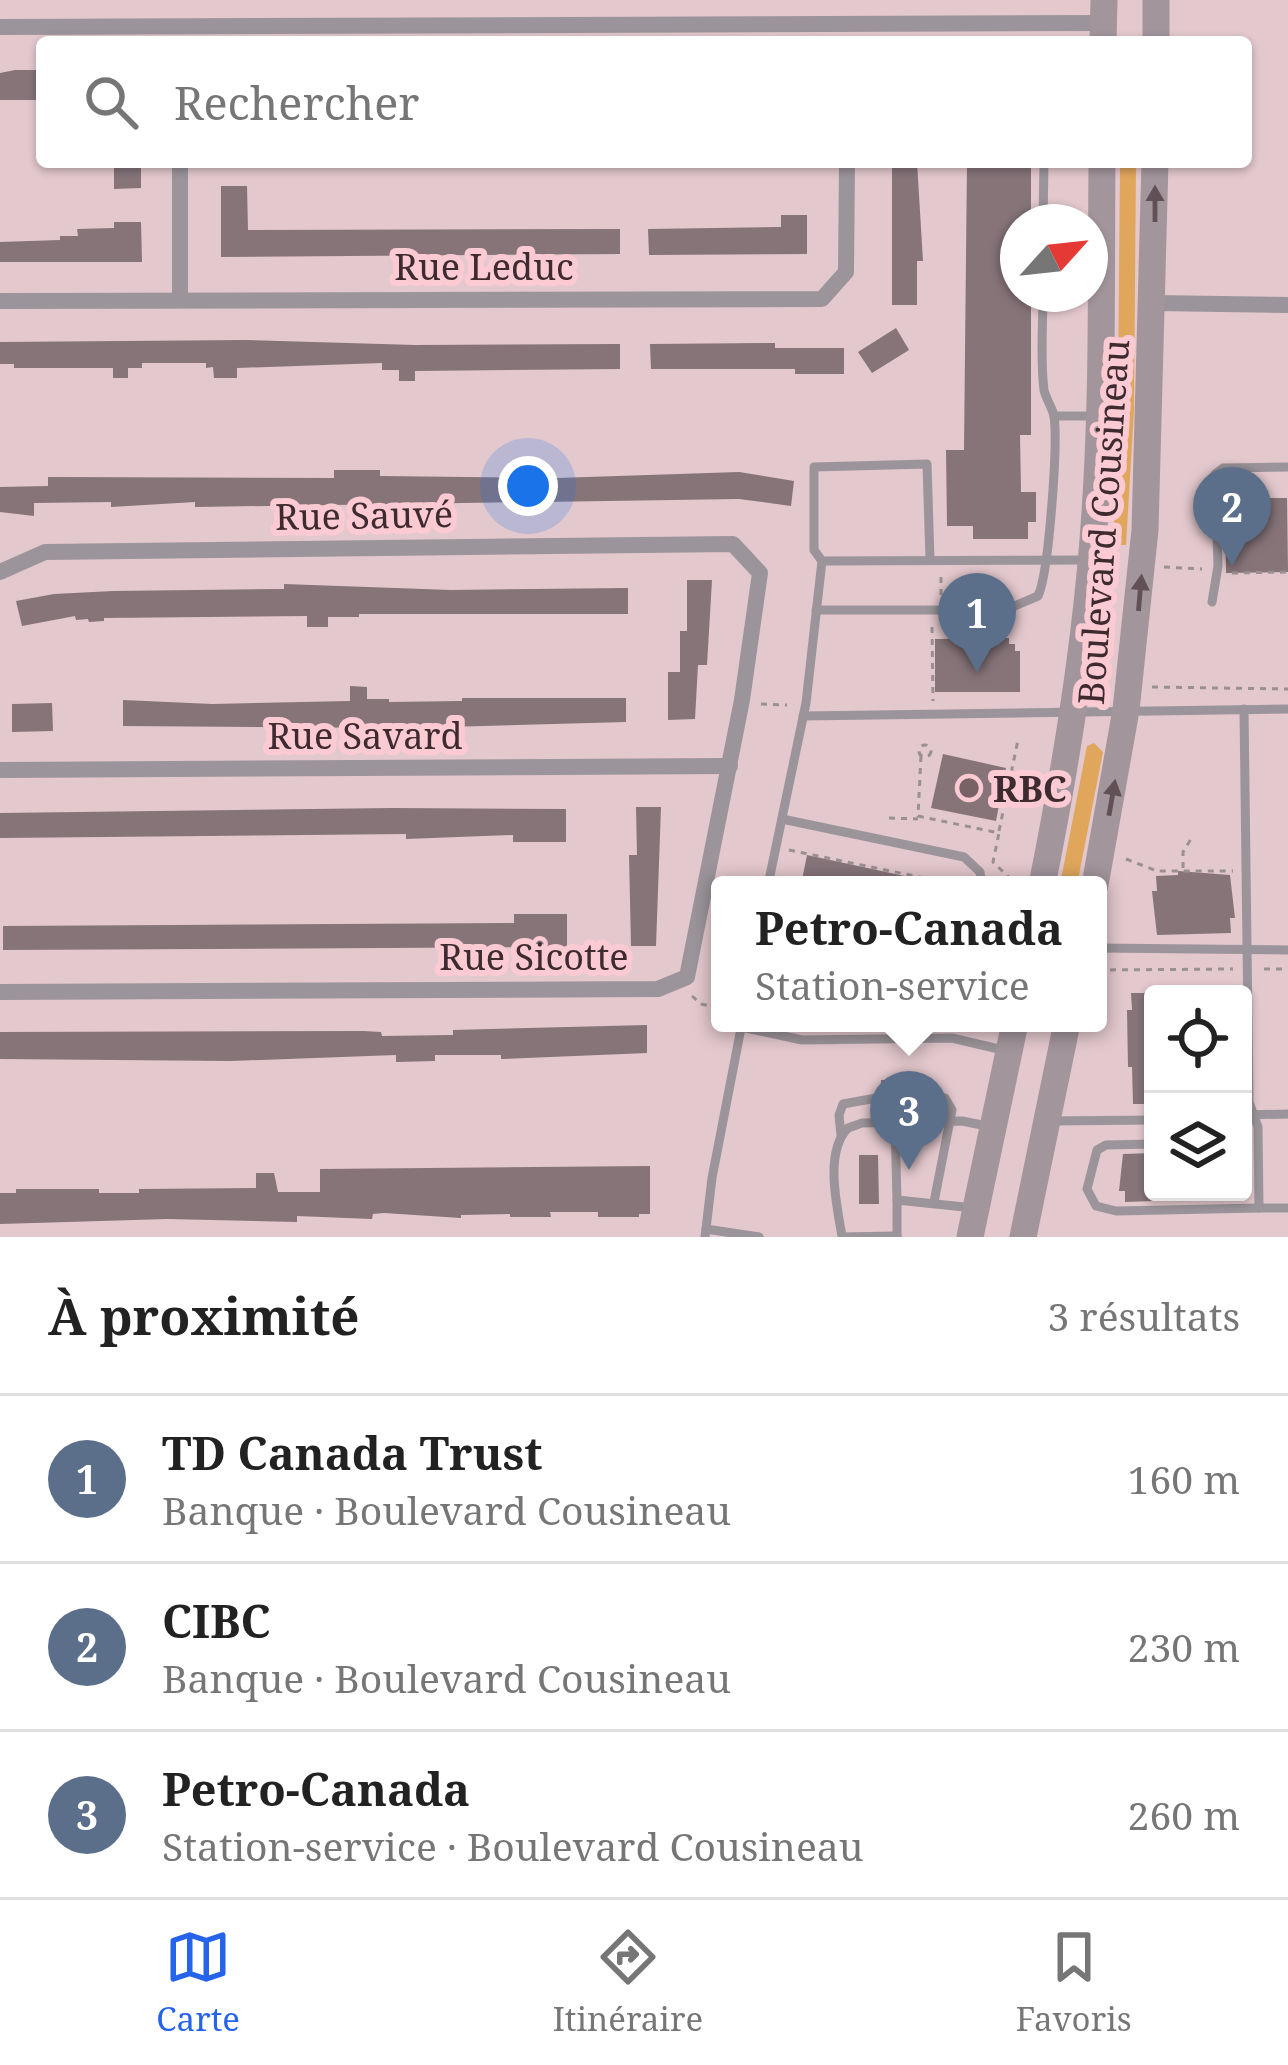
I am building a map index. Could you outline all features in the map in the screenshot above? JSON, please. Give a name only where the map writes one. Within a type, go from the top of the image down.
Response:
[{"type":"main road","points":[[1156,0],[1156,36]]},
{"type":"main road","name":"Boulevard Cousineau","points":[[1044,876],[1074,715],[1091,560],[1100,416],[1102,168]]},
{"type":"main road","name":"Boulevard Cousineau","points":[[1097,876],[1126,710],[1145,530],[1155,168]]},
{"type":"main road","points":[[973,1223],[1013,1032]]},
{"type":"main road","points":[[1022,1237],[1065,1032]]},
{"type":"street","points":[[0,27],[180,35],[847,34],[1043,32],[1103,22]]},
{"type":"street","points":[[180,168],[180,299]]},
{"type":"street","name":"Rue Leduc","points":[[0,301],[822,299],[846,272],[847,168]]},
{"type":"street","points":[[1154,303],[1288,305]]},
{"type":"street","name":"Rue Sauvé","points":[[0,572],[45,552],[733,544]]},
{"type":"street","name":"Rue Sicotte","points":[[0,992],[658,989],[687,977],[730,766],[760,573],[733,544]]},
{"type":"street","name":"Rue Savard","points":[[0,770],[730,766]]},
{"type":"lane","points":[[1043,204],[1044,168]]},
{"type":"lane","points":[[816,610],[1005,610],[1038,596],[1046,560],[1054,416],[1044,392],[1043,312]]},
{"type":"lane","points":[[1054,416],[1100,416]]},
{"type":"lane","points":[[770,876],[803,716],[822,561],[814,550],[814,466],[927,464],[930,560]]},
{"type":"lane","points":[[1212,602],[1218,566],[1213,478],[1219,469],[1230,467],[1288,467]]},
{"type":"lane","points":[[822,561],[1091,560]]},
{"type":"lane","points":[[803,716],[1288,709]]},
{"type":"lane","points":[[1244,710],[1249,1093]]},
{"type":"lane","points":[[782,820],[964,857],[981,876]]},
{"type":"lane","points":[[1107,948],[1288,950]]},
{"type":"lane","points":[[740,1032],[705,1233],[759,1237]]},
{"type":"lane","points":[[769,1032],[802,1040],[952,1032],[1009,1052]]},
{"type":"lane","points":[[882,1097],[857,1098],[844,1104],[838,1115],[836,1200],[842,1236],[897,1236],[895,1123]]},
{"type":"lane","points":[[934,1098],[948,1101],[952,1121],[934,1202]]},
{"type":"lane","points":[[1252,1114],[1288,1114]]},
{"type":"lane","points":[[1252,1119],[1258,1127],[1259,1208]]},
{"type":"lane","points":[[1047,1120],[1144,1120]]},
{"type":"lane","points":[[1133,1144],[1134,1120]]},
{"type":"lane","points":[[841,1135],[857,1124],[952,1121],[993,1127]]},
{"type":"lane","points":[[1144,1144],[1106,1145],[1096,1153],[1088,1193],[1100,1209],[1288,1208]]},
{"type":"lane","points":[[897,1200],[934,1202],[973,1223]]},
{"type":"path","points":[[1161,567],[1210,570]]},
{"type":"path","points":[[1225,573],[1288,572]]},
{"type":"path","points":[[941,573],[941,599]]},
{"type":"path","points":[[932,621],[933,703]]},
{"type":"path","points":[[1149,684],[1162,690],[1288,689]]},
{"type":"path","points":[[756,703],[794,704]]},
{"type":"path","points":[[1008,876],[993,862],[1018,740]]},
{"type":"path","points":[[916,836],[919,750],[923,743],[932,754],[921,756]]},
{"type":"path","points":[[1006,800],[1042,788]]},
{"type":"path","points":[[889,818],[918,817],[999,832]]},
{"type":"path","points":[[1183,870],[1183,852],[1191,839]]},
{"type":"path","points":[[787,850],[914,876]]},
{"type":"path","points":[[1121,857],[1157,871],[1235,871]]},
{"type":"path","points":[[1264,969],[1288,969]]},
{"type":"path","points":[[1107,970],[1234,970],[1234,982]]},
{"type":"path","points":[[686,990],[701,1004],[711,1006]]},
{"type":"shaded area","points":[[1120,168],[1136,168],[1134,410],[1126,545],[1116,545],[1113,505]]},
{"type":"shaded area","points":[[1094,743],[1103,752],[1079,876],[1062,876],[1087,746]]},
{"type":"building","points":[[36,70],[36,100],[0,100],[0,73]]},
{"type":"building","points":[[114,168],[141,168],[141,188],[114,189]]},
{"type":"building","points":[[892,168],[917,168],[923,261],[917,261],[917,305],[892,305]]},
{"type":"building","points":[[967,168],[1031,168],[1031,204],[1000,204],[1000,312],[1031,312],[1031,435],[1020,435],[1021,492],[1036,492],[1036,522],[1028,522],[1028,539],[973,539],[973,526],[947,526],[946,450],[964,450]]},
{"type":"building","points":[[221,186],[247,186],[248,230],[620,229],[620,254],[221,257]]},
{"type":"building","points":[[781,215],[807,215],[807,254],[649,255],[648,229],[781,227]]},
{"type":"building","points":[[114,222],[141,222],[142,262],[0,262],[0,242],[60,240],[60,236],[78,236],[77,229],[114,228]]},
{"type":"building","points":[[896,328],[909,350],[872,373],[858,352]]},
{"type":"building","points":[[0,342],[620,344],[620,369],[415,371],[415,381],[399,381],[399,370],[382,370],[382,363],[237,368],[237,378],[214,378],[213,367],[206,368],[206,363],[142,363],[142,368],[128,368],[128,378],[113,378],[113,368],[0,364]]},
{"type":"building","points":[[775,343],[775,348],[844,348],[844,374],[795,374],[795,369],[651,369],[650,344]]},
{"type":"building","points":[[334,470],[380,470],[380,476],[557,478],[739,472],[794,481],[791,506],[739,499],[195,507],[195,502],[111,507],[111,502],[34,503],[34,516],[0,512],[0,487],[48,486],[48,477],[334,478]]},
{"type":"building","points":[[1225,498],[1287,498],[1288,572],[1226,573]]},
{"type":"building","points":[[687,580],[712,580],[707,665],[698,665],[695,719],[668,720],[668,672],[680,672],[680,631],[687,631]]},
{"type":"building","points":[[284,584],[451,590],[628,588],[628,614],[359,614],[328,617],[328,627],[307,627],[307,616],[89,622],[75,616],[22,626],[16,601],[113,591],[284,589]]},
{"type":"building","points":[[1009,638],[1009,644],[1020,651],[1020,692],[935,692],[935,639]]},
{"type":"building","points":[[350,686],[367,687],[367,699],[389,702],[626,698],[626,722],[409,728],[123,726],[123,700],[212,704],[350,701]]},
{"type":"building","points":[[52,703],[53,731],[12,732],[12,704]]},
{"type":"building","name":"RBC","points":[[943,754],[1006,768],[996,821],[931,808]]},
{"type":"building","points":[[636,807],[661,807],[656,946],[631,946],[629,855],[637,855]]},
{"type":"building","points":[[566,809],[566,842],[513,842],[513,835],[406,839],[406,834],[0,838],[0,813]]},
{"type":"building","points":[[807,855],[905,876],[803,876]]},
{"type":"building","points":[[1178,871],[1230,875],[1235,918],[1230,918],[1231,933],[1157,935],[1152,891],[1157,891],[1156,876],[1178,875]]},
{"type":"building","points":[[514,914],[567,914],[567,947],[3,950],[3,926],[514,923]]},
{"type":"building","points":[[1131,993],[1144,993],[1144,1104],[1133,1104],[1132,1067],[1128,1067],[1127,1010],[1132,1010]]},
{"type":"building","points":[[647,1025],[647,1053],[501,1059],[501,1055],[435,1055],[435,1061],[396,1062],[396,1055],[230,1061],[0,1059],[0,1032],[363,1031],[381,1032],[382,1036]]},
{"type":"building","points":[[933,1079],[933,1089],[925,1097],[930,1106],[882,1107],[891,1097],[881,1088],[881,1080]]},
{"type":"building","points":[[1144,1153],[1144,1201],[1153,1201],[1125,1202],[1125,1191],[1119,1191],[1123,1154]]},
{"type":"building","points":[[859,1155],[878,1155],[879,1204],[859,1204]]},
{"type":"building","points":[[650,1166],[650,1214],[639,1217],[598,1217],[598,1212],[461,1218],[384,1213],[373,1214],[372,1219],[297,1216],[297,1222],[167,1219],[0,1224],[0,1193],[16,1193],[16,1189],[139,1193],[139,1189],[256,1188],[256,1173],[274,1173],[278,1192],[320,1192],[320,1169]]},
{"type":"place","name":"CIBC","points":[[1232,566]]},
{"type":"place","name":"TD Canada Trust","points":[[977,672]]},
{"type":"place","name":"RBC","points":[[969,788]]},
{"type":"place","name":"Petro-Canada","points":[[909,1170]]}]
